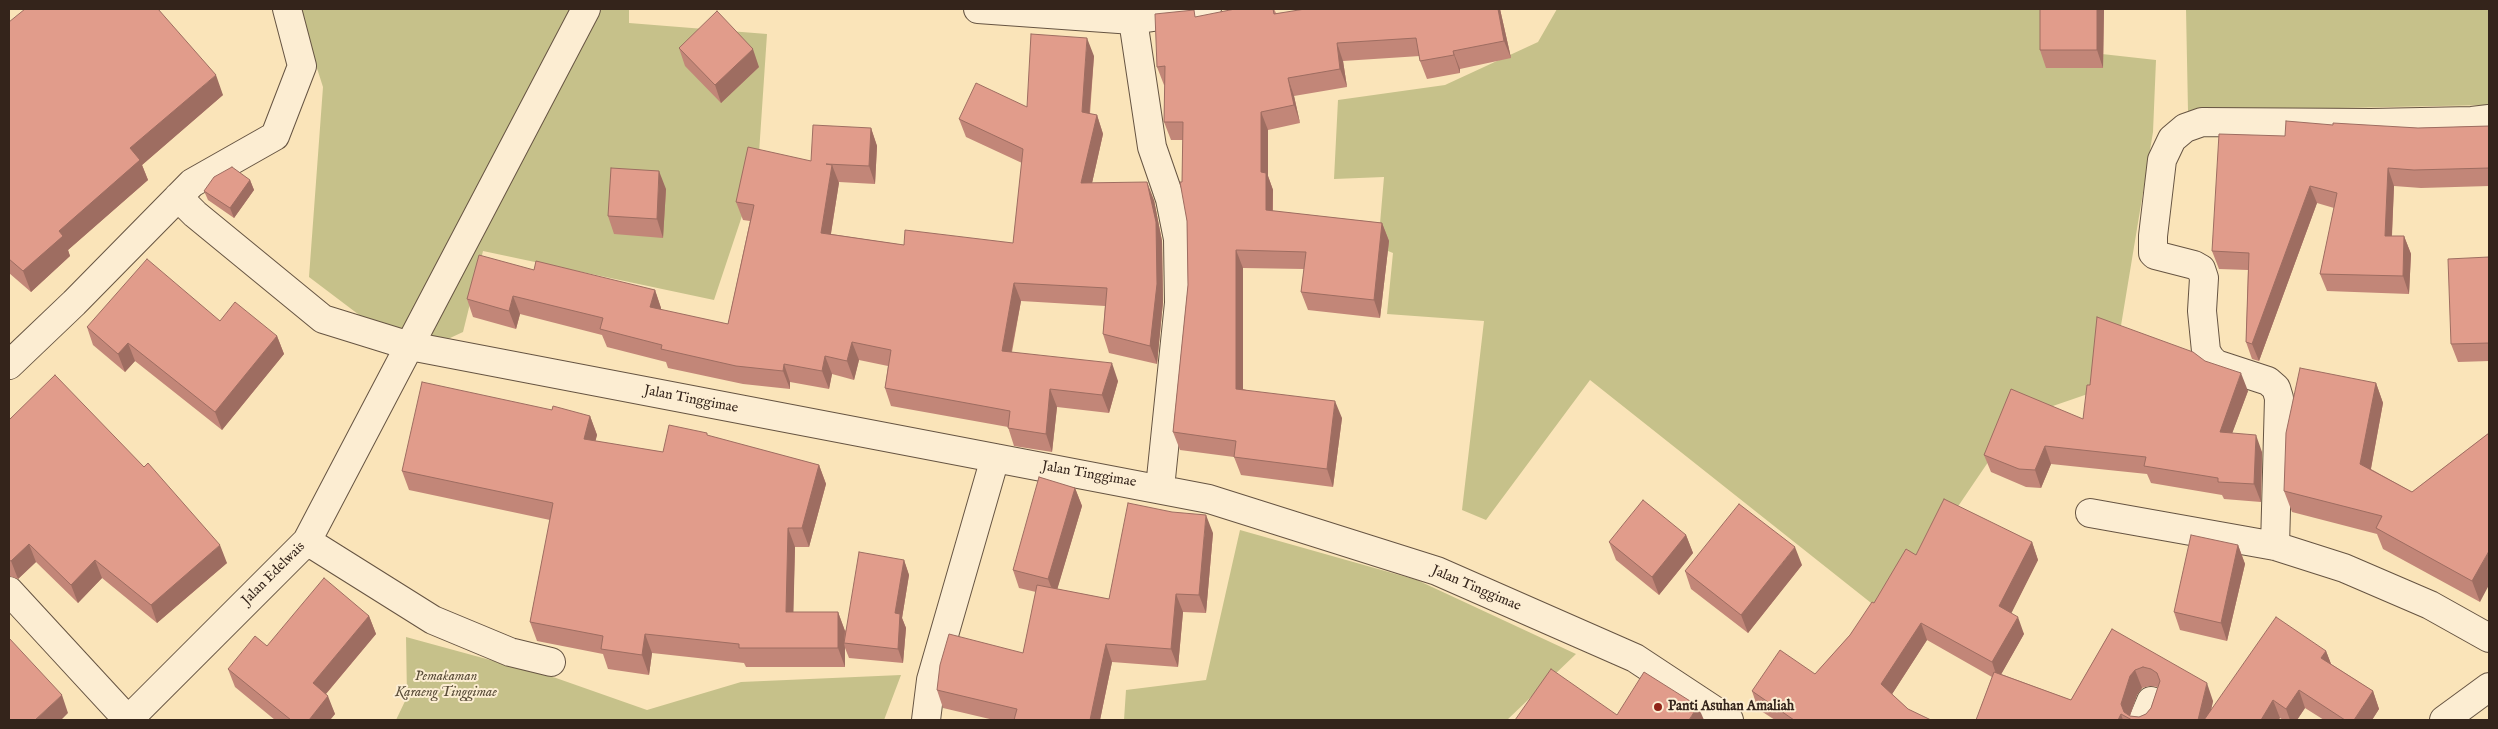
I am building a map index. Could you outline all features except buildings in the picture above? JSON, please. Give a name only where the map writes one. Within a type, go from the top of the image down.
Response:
[{"type":"street","points":[[9,365],[74,303],[192,183],[275,136],[302,66],[287,9]]},
{"type":"street","name":"Jalan Edelwais","points":[[128,720],[307,541],[586,9]]},
{"type":"street","points":[[978,9],[1134,20],[1207,9]]},
{"type":"street","points":[[1134,20],[1152,147],[1170,199],[1178,239],[1179,304],[1160,488]]},
{"type":"street","points":[[2275,546],[2279,398],[2276,388],[2268,381],[2216,364],[2210,358],[2206,350],[2202,311],[2204,278],[2201,269],[2194,265],[2155,255],[2153,252],[2157,186],[2162,160],[2172,139],[2185,128],[2202,122],[2472,121],[2489,118]]},
{"type":"street","name":"Jalan Tinggimae","points":[[178,197],[195,214],[323,318],[410,346],[1160,488],[1209,499],[1437,571],[1635,658],[1729,720]]},
{"type":"street","points":[[926,720],[931,680],[995,458]]},
{"type":"street","points":[[2090,513],[2275,546],[2344,568],[2430,605],[2489,638]]},
{"type":"street","points":[[307,541],[433,620],[510,652],[550,662]]},
{"type":"street","points":[[9,592],[128,720]]},
{"type":"street","points":[[2444,720],[2489,687]]},
{"type":"green space","points":[[298,9],[629,9],[629,23],[767,34],[758,168],[714,300],[483,251],[463,332],[450,338],[387,336],[309,277],[323,87]]},
{"type":"green space","points":[[1557,9],[2059,9],[2048,48],[2156,60],[2153,132],[2111,386],[2018,418],[1885,614],[1590,380],[1486,520],[1462,510],[1484,321],[1387,314],[1393,253],[1378,247],[1384,177],[1334,179],[1338,100],[1445,85],[1538,42]]},
{"type":"green space","points":[[2186,9],[2489,9],[2489,105],[2188,111]]},
{"type":"green space","points":[[1240,530],[1417,580],[1576,654],[1507,720],[1124,720],[1126,690],[1206,680]]},
{"type":"green space","name":"Pemakaman Karaeng Tinggimae","points":[[406,637],[556,678],[647,710],[741,682],[901,675],[884,720],[396,720],[407,697]]},
{"type":"place","name":"Panti Asuhan Amaliah","points":[[1658,707]]}]
